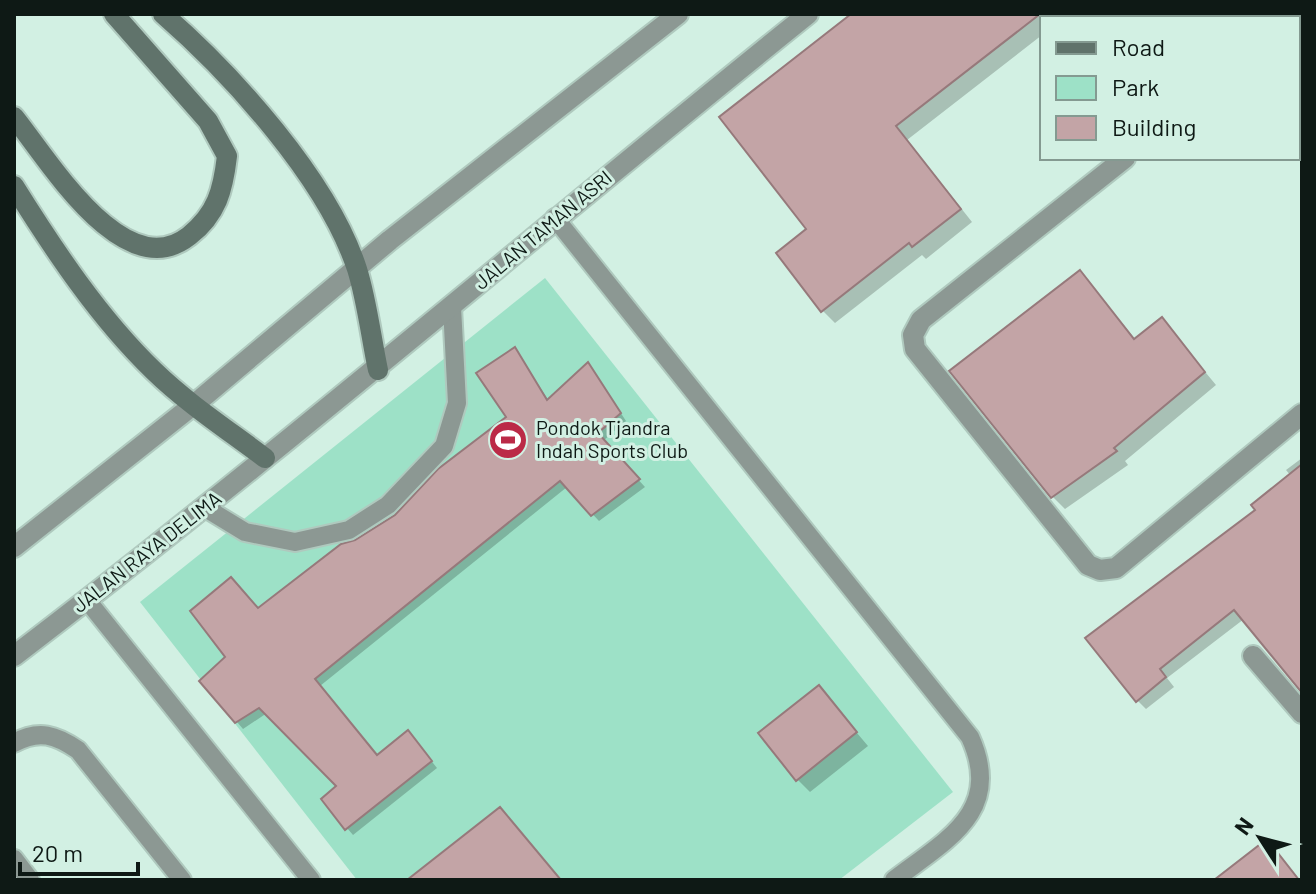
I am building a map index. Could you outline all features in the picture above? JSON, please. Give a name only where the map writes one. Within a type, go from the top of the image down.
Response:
[{"type":"main road","points":[[14,117],[99,223],[142,248],[178,244],[201,227],[217,207],[227,156],[208,121],[114,14]]},
{"type":"main road","points":[[163,14],[245,99],[318,186],[357,270],[378,370]]},
{"type":"main road","points":[[14,186],[50,243],[153,370],[272,453]]},
{"type":"street","points":[[14,547],[197,401],[390,240],[678,14]]},
{"type":"street","name":"JALAN TAMAN ASRI","points":[[272,453],[378,370],[555,218],[808,14]]},
{"type":"street","points":[[1122,160],[921,320],[913,335],[915,349],[1088,565],[1100,570],[1116,568],[1302,414]]},
{"type":"street","name":"JALAN RAYA DELIMA","points":[[14,656],[272,453]]},
{"type":"street","points":[[1253,656],[1302,713]]},
{"type":"lane","points":[[555,218],[970,737],[980,760],[982,780],[977,803],[966,825],[894,880]]},
{"type":"lane","points":[[204,507],[245,532],[295,542],[349,530],[388,505],[444,446],[457,403],[452,307]]},
{"type":"lane","points":[[87,600],[311,880]]},
{"type":"lane","points":[[14,743],[43,733],[60,738],[78,750],[182,880]]},
{"type":"lane","points":[[14,859],[30,880]]},
{"type":"green space","name":"Pondok Tjandra Indah Sports Club","points":[[545,278],[953,792],[839,880],[357,880],[140,602]]},
{"type":"building","points":[[851,14],[1040,14],[896,126],[961,209],[912,247],[909,243],[821,312],[776,253],[806,229],[719,117]]},
{"type":"building","points":[[1080,270],[1134,339],[1162,317],[1205,372],[1114,448],[1117,451],[1051,498],[949,371]]},
{"type":"building","points":[[515,347],[547,400],[588,362],[621,413],[598,433],[640,479],[591,516],[560,481],[315,679],[377,755],[408,730],[432,761],[345,830],[321,799],[336,786],[259,708],[235,723],[199,681],[225,657],[190,611],[231,577],[258,608],[341,544],[355,540],[395,515],[438,469],[506,417],[476,373]]},
{"type":"building","points":[[1302,464],[1302,693],[1234,610],[1160,669],[1166,677],[1136,702],[1085,638],[1255,510],[1251,505]]},
{"type":"building","points":[[819,685],[857,732],[796,781],[758,733]]},
{"type":"building","points":[[500,807],[561,880],[407,880]]},
{"type":"building","points":[[1267,839],[1299,880],[1214,880]]},
{"type":"place","name":"Pondok Tjandra Indah Sports Club","points":[[508,440]]}]
